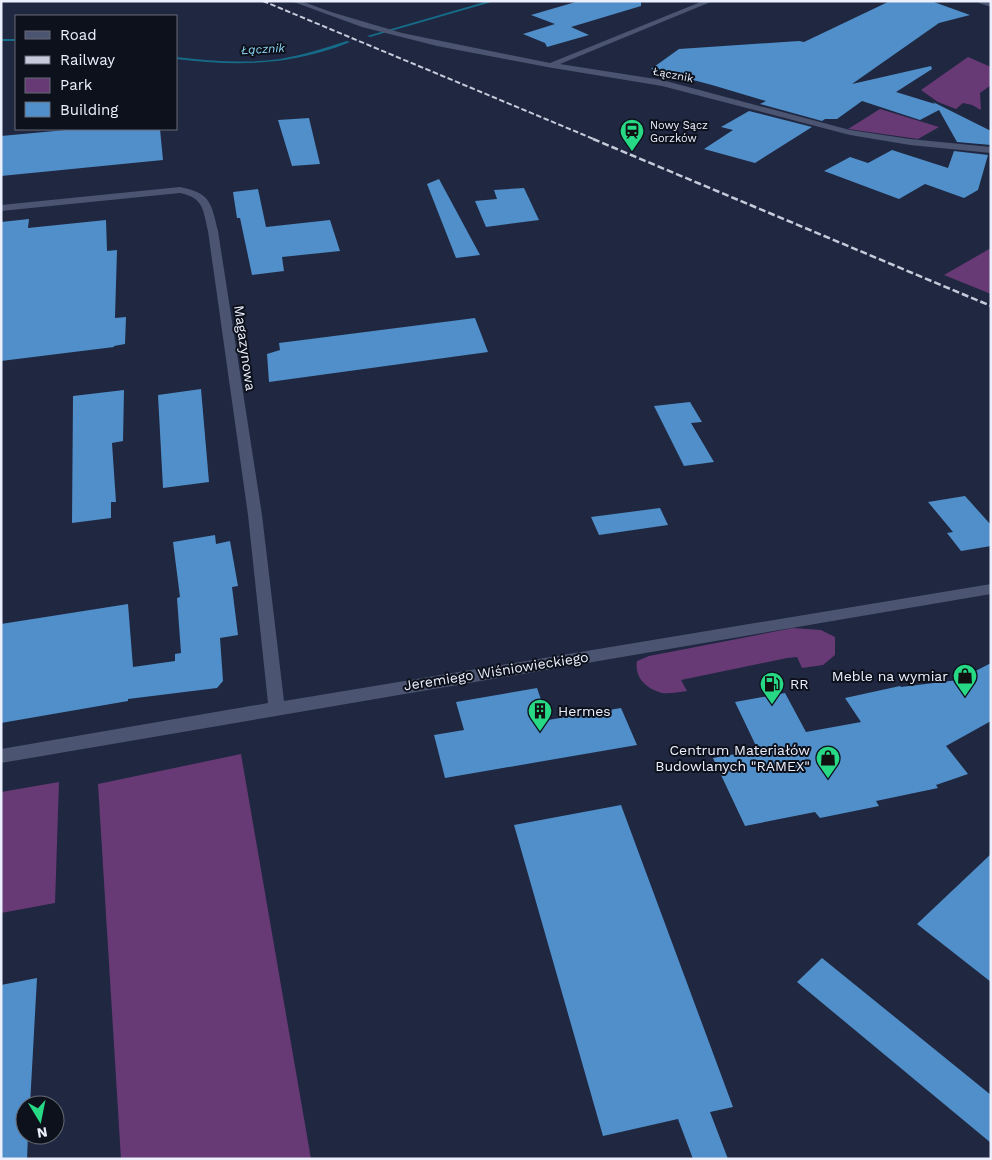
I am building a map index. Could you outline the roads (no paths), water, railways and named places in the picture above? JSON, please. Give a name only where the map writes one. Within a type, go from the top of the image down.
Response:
[{"type":"street","name":"Łącznik","points":[[294,1],[347,21],[394,33],[550,65],[703,92],[830,128],[907,142],[991,150]]},
{"type":"street","points":[[550,65],[710,1]]},
{"type":"street","points":[[982,1],[991,4]]},
{"type":"street","name":"Magazynowa","points":[[1,208],[180,190],[196,192],[205,199],[213,231],[255,515],[277,708]]},
{"type":"street","name":"Jeremiego Wiśniowieckiego","points":[[1,756],[991,589]]},
{"type":"waterway","name":"Łącznik","points":[[369,36],[493,1]]},
{"type":"waterway","name":"Łącznik","points":[[1,40],[15,40]]},
{"type":"waterway","name":"Łącznik","points":[[178,58],[249,63],[278,61],[348,42]]},
{"type":"railway","points":[[263,1],[596,140]]},
{"type":"railway","points":[[593,139],[991,306]]},
{"type":"place","name":"Nowy Sącz Gorzków","points":[[632,152]]},
{"type":"place","name":"Meble na wymiar","points":[[965,697]]},
{"type":"place","name":"RR","points":[[772,705]]},
{"type":"place","name":"Hermes","points":[[540,732]]},
{"type":"place","name":"Centrum Materiałów Budowlanych \"RAMEX\"","points":[[828,779]]}]
